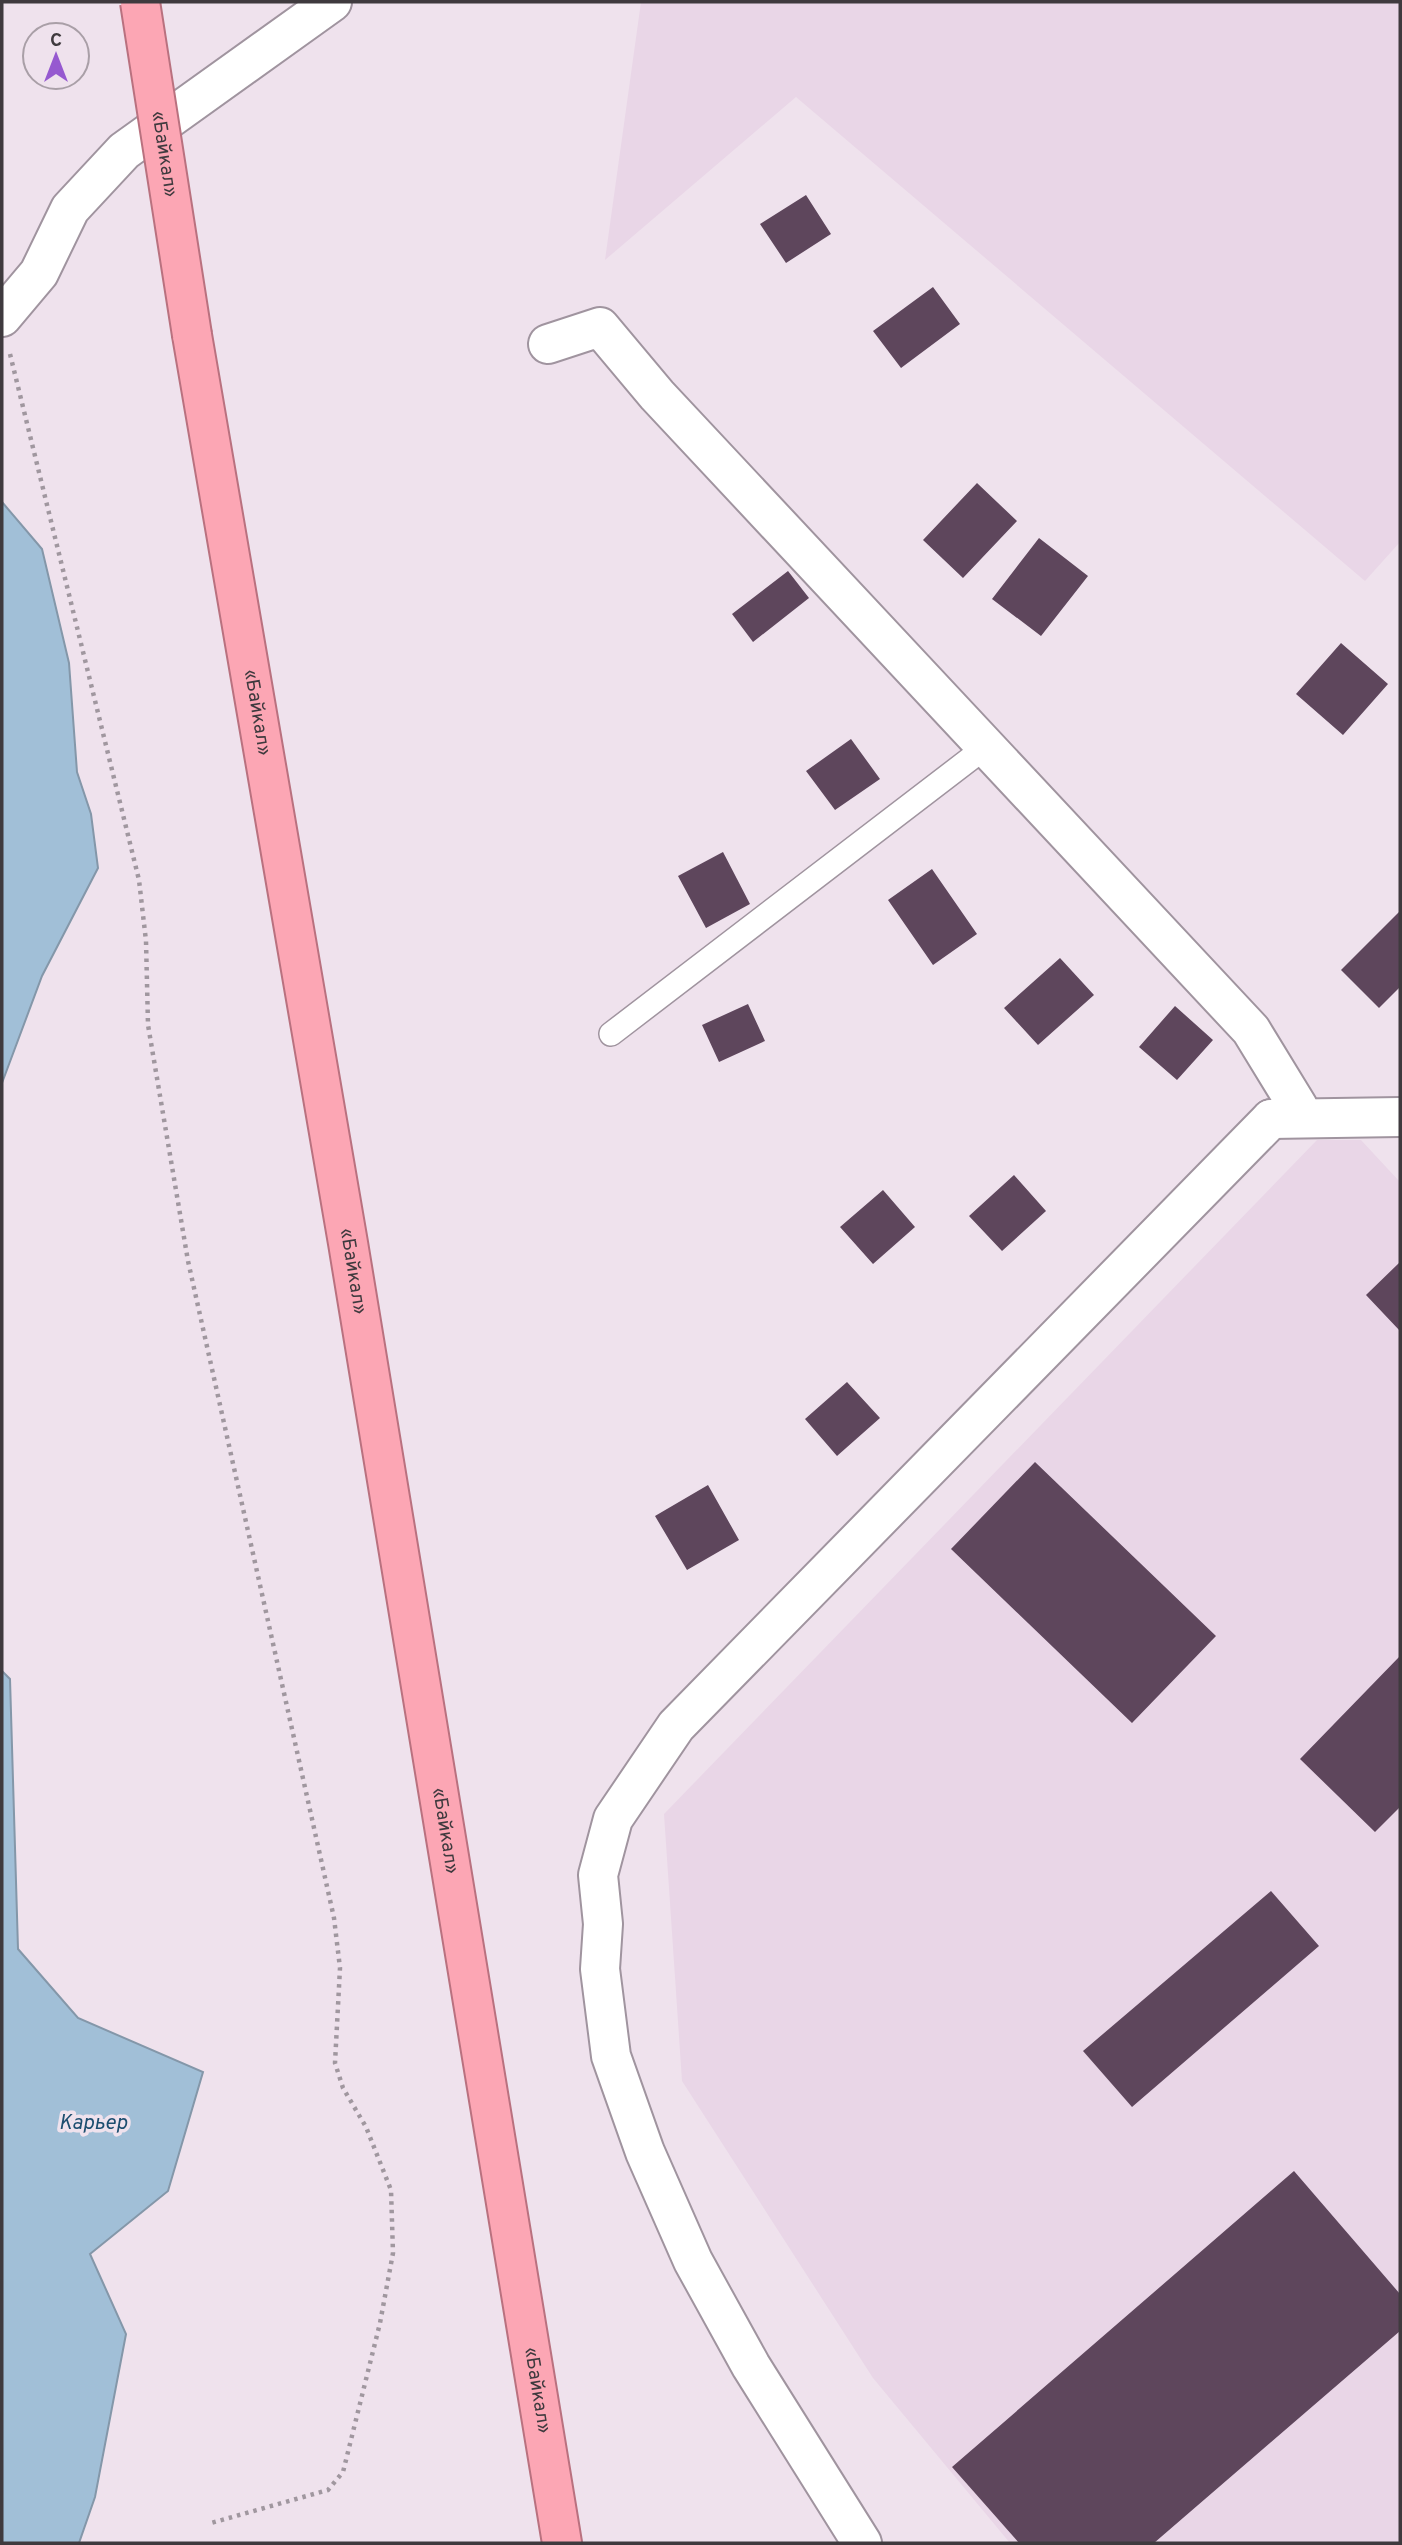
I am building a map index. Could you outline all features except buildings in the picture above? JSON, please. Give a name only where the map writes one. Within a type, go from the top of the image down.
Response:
[{"type":"highway","name":"«Байкал»","points":[[140,2],[192,335],[346,1229],[562,2543]]},
{"type":"street","points":[[5,332],[70,209],[124,151],[332,2]]},
{"type":"street","points":[[548,344],[600,327],[657,395],[1251,1030],[1298,1107],[676,1726],[613,1819],[598,1875],[603,1924],[600,1969],[611,2056],[645,2152],[693,2261],[751,2366],[862,2543]]},
{"type":"street","points":[[1286,1118],[1400,1117]]},
{"type":"lane","points":[[611,1034],[987,746]]},
{"type":"path","points":[[5,332],[139,880],[146,941],[148,1025],[188,1261],[334,1917],[340,1968],[335,2063],[343,2088],[366,2127],[391,2190],[393,2253],[380,2323],[359,2398],[343,2472],[328,2490],[211,2523]]},
{"type":"shaded area","points":[[641,2],[1400,2],[1400,542],[1365,581],[796,97],[605,260]]},
{"type":"shaded area","points":[[1317,1140],[1361,1140],[1400,1182],[1400,2543],[1010,2543],[873,2378],[682,2081],[664,1814]]},
{"type":"water","points":[[2,502],[42,549],[69,663],[77,772],[91,814],[98,868],[42,976],[2,1083]]},
{"type":"water","name":"Карьер","points":[[2,1671],[10,1679],[18,1949],[78,2018],[203,2072],[168,2191],[90,2254],[126,2334],[95,2497],[79,2543],[2,2543]]}]
